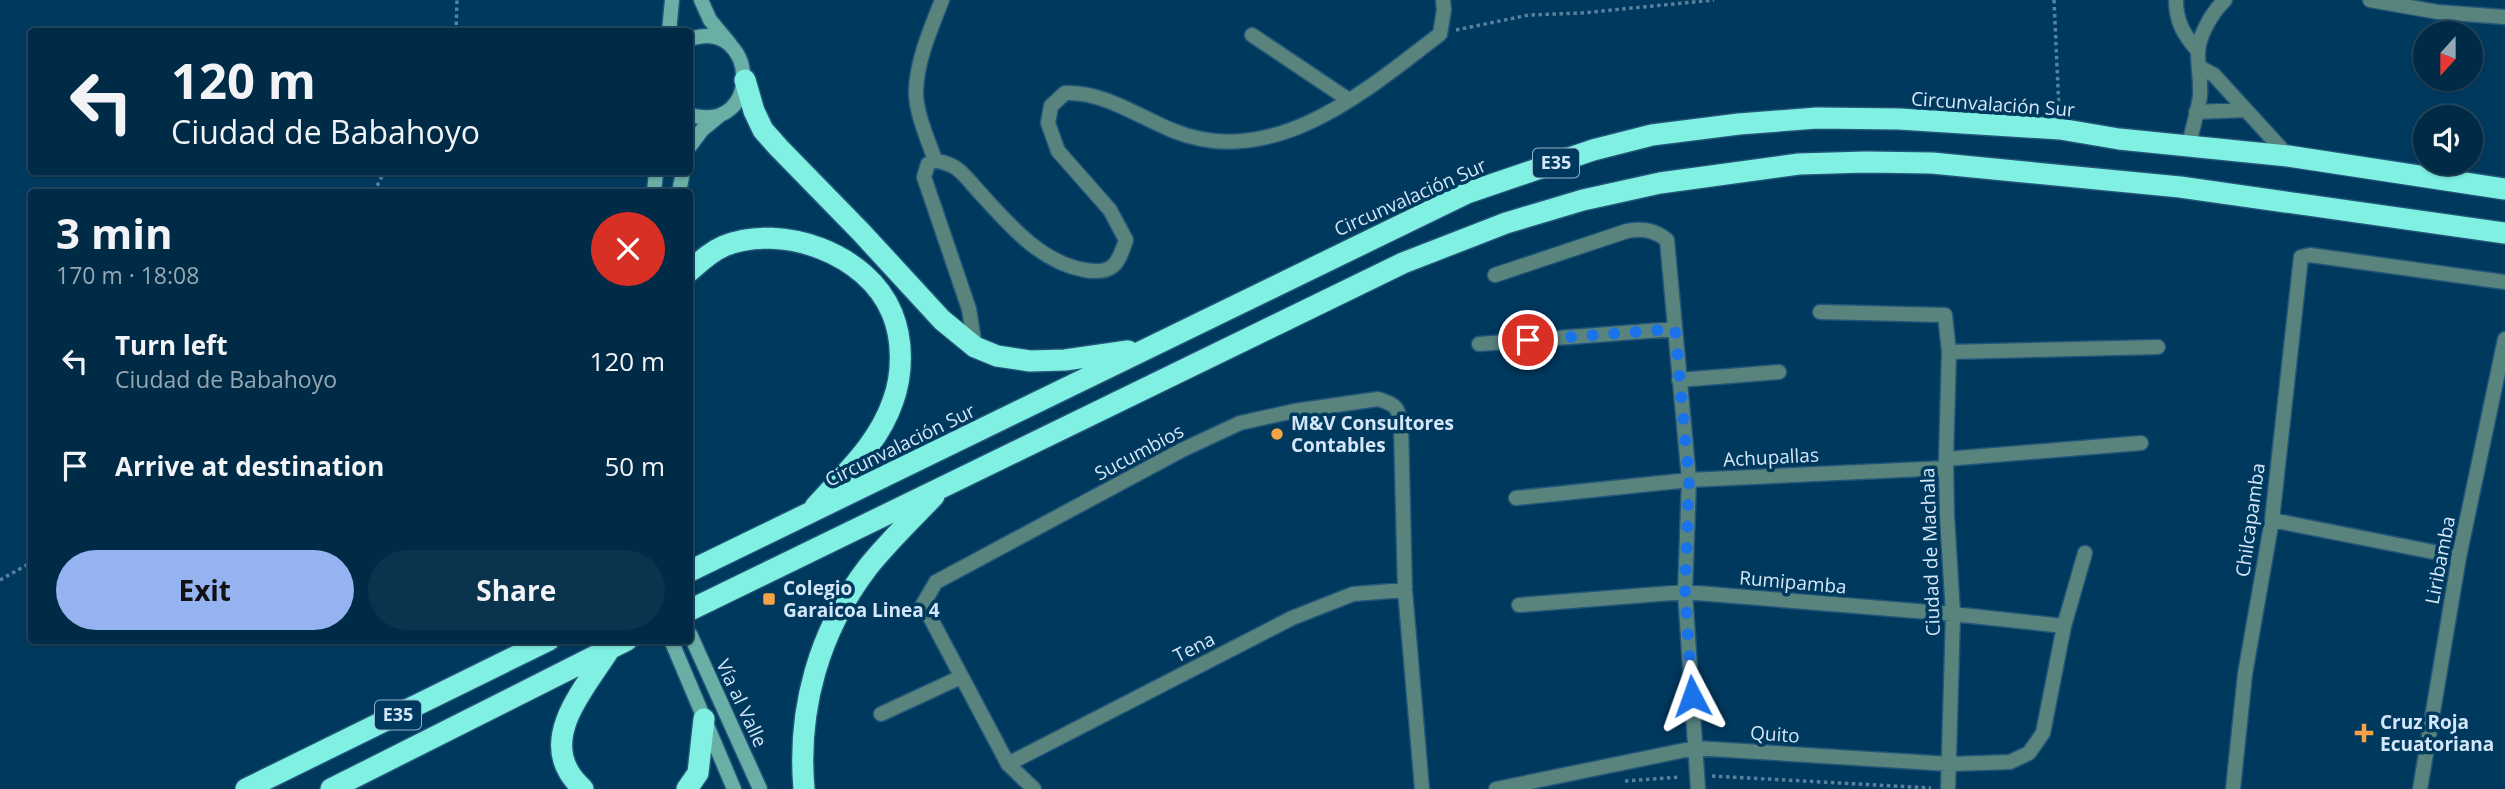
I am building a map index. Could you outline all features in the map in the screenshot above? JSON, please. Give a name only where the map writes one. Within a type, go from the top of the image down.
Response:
[{"type":"highway","points":[[745,80],[763,130],[942,320],[975,347],[997,356],[1030,361],[1065,360],[1147,349]]},
{"type":"highway","name":"Circunvalación Sur","points":[[693,570],[1466,193],[1593,150],[1640,138],[1739,124],[1817,118],[1899,119],[2060,129],[2119,139],[2288,156],[2505,189]]},
{"type":"highway","name":"E35","points":[[693,608],[1379,275],[1454,242],[1583,200],[1660,183],[1798,164],[1932,163],[2180,187],[2505,233]]},
{"type":"highway","points":[[693,268],[706,256],[743,241],[785,239],[805,243],[846,262],[866,277],[882,295],[891,311],[901,352],[894,399],[870,446],[807,515]]},
{"type":"highway","points":[[804,789],[802,743],[806,707],[823,643],[844,603],[868,568],[943,486]]},
{"type":"highway","name":"E35","points":[[331,789],[619,644]]},
{"type":"highway","points":[[583,789],[568,771],[560,739],[567,715],[620,644]]},
{"type":"highway","name":"E35","points":[[246,789],[533,645]]},
{"type":"highway","points":[[687,789],[698,774],[704,719]]},
{"type":"main road","points":[[669,28],[672,0]]},
{"type":"main road","points":[[693,142],[702,130],[738,99],[745,80],[744,69],[735,51],[710,20],[701,0]]},
{"type":"main road","points":[[693,39],[717,39],[735,51]]},
{"type":"main road","points":[[693,116],[700,118],[723,113]]},
{"type":"main road","name":"Vía al Valle","points":[[693,641],[760,789]]},
{"type":"main road","name":"Vía al Valle","points":[[673,644],[734,789]]},
{"type":"street","points":[[935,160],[915,92],[921,60],[942,0]]},
{"type":"street","points":[[935,160],[956,168],[1010,227],[1030,244],[1072,268],[1095,272],[1110,270],[1119,261],[1126,240],[1110,210],[1058,151],[1048,123],[1051,106],[1065,93],[1084,92],[1175,131],[1206,141],[1236,142],[1268,138],[1325,116],[1388,74],[1440,34],[1443,0]]},
{"type":"street","points":[[2176,0],[2177,21],[2198,51]]},
{"type":"street","points":[[2189,145],[2200,96],[2198,80],[2201,68],[2198,51],[2203,33],[2225,0]]},
{"type":"street","points":[[2370,0],[2438,12],[2505,17]]},
{"type":"street","points":[[1252,35],[1349,100]]},
{"type":"street","points":[[2201,68],[2214,75],[2288,156]]},
{"type":"street","points":[[2196,112],[2244,110]]},
{"type":"street","points":[[935,160],[928,164],[924,177],[970,309],[975,347]]},
{"type":"street","points":[[1495,275],[1627,231],[1640,229],[1658,233],[1667,240],[1689,480],[1685,592],[1697,782]]},
{"type":"street","name":"Chilcapamba","points":[[2233,789],[2245,674],[2272,520],[2301,257],[2310,255],[2505,282]]},
{"type":"street","name":"Ciudad de Machala","points":[[1820,312],[1945,315],[1949,352],[1946,464],[1948,546],[1953,614],[1950,764],[1946,789]]},
{"type":"street","points":[[1479,344],[1675,329]]},
{"type":"street","name":"Liribamba","points":[[2420,789],[2459,557],[2505,340]]},
{"type":"street","points":[[1949,352],[2158,347]]},
{"type":"street","points":[[1679,380],[1779,372]]},
{"type":"street","name":"Sucumbios","points":[[961,677],[923,604],[936,582],[1182,450],[1240,423],[1294,411],[1378,399],[1391,403],[1398,409],[1401,426],[1405,590]]},
{"type":"street","name":"Achupallas","points":[[1516,498],[1689,480],[1946,464],[2141,443]]},
{"type":"street","points":[[2272,520],[2459,557]]},
{"type":"street","points":[[2064,626],[2085,553]]},
{"type":"street","points":[[1405,590],[1422,789]]},
{"type":"street","name":"Tena","points":[[1008,764],[1292,618],[1353,594],[1405,590]]},
{"type":"street","name":"Rumipamba","points":[[1519,605],[1685,592],[2064,626]]},
{"type":"street","name":"Quito","points":[[1499,789],[1695,748],[1950,764],[2010,762],[2029,753],[2043,733],[2064,626]]},
{"type":"street","points":[[881,713],[961,677],[1008,764],[1034,789]]},
{"type":"path","points":[[456,28],[457,0]]},
{"type":"path","points":[[1440,34],[1529,15],[1582,13],[1714,0]]},
{"type":"path","points":[[2054,0],[2060,129]]},
{"type":"path","points":[[0,580],[28,564]]},
{"type":"path","points":[[1614,782],[1946,789]]},
{"type":"place","name":"M&V Consultores Contables","points":[[1277,434]]},
{"type":"place","name":"Colegio Garaicoa Linea 4","points":[[769,599]]},
{"type":"place","name":"Cruz Roja Ecuatoriana","points":[[2364,733]]},
{"type":"route","points":[[1528,340],[1675,329],[1689,480],[1685,592],[1692,696]]}]
